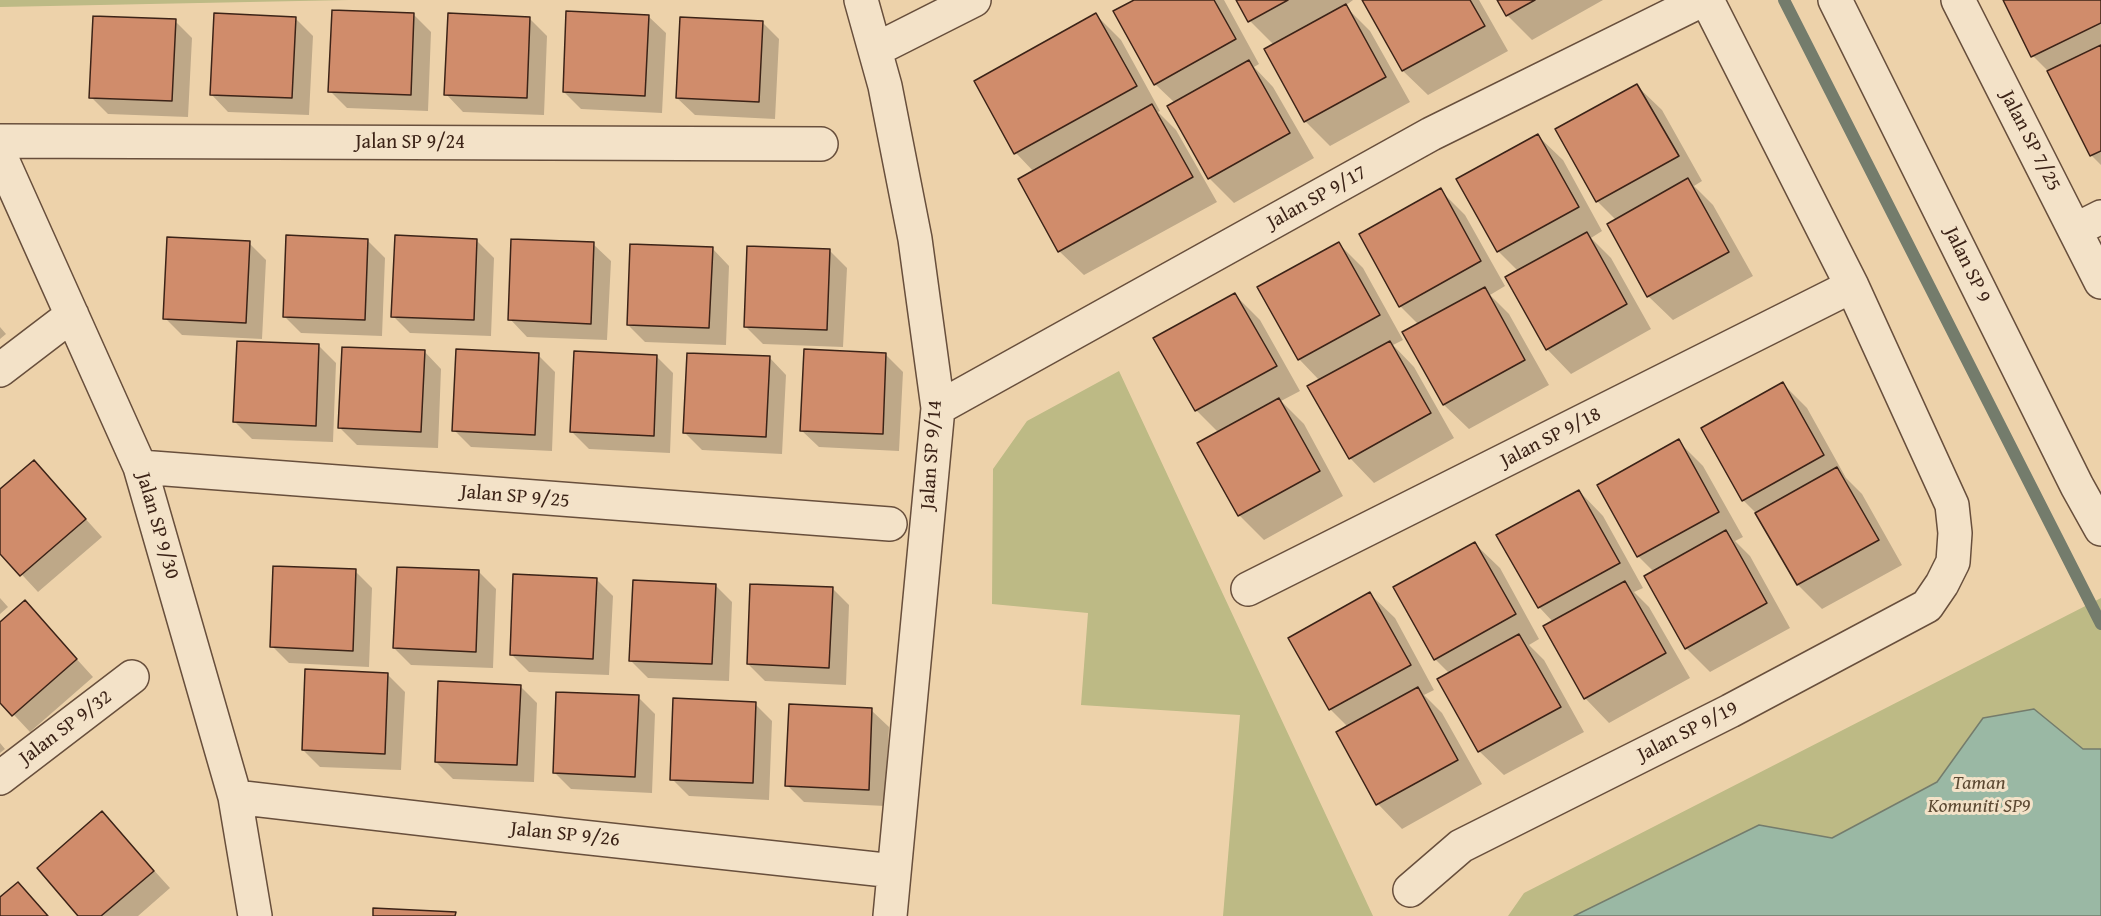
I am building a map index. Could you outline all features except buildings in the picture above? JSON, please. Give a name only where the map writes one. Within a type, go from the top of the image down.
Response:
[{"type":"street","name":"Jalan SP 9/14","points":[[861,0],[885,86],[915,239],[938,408],[890,916]]},
{"type":"street","points":[[875,50],[974,0]]},
{"type":"street","name":"Jalan SP 9/17","points":[[938,408],[1431,134],[1702,0]]},
{"type":"street","points":[[1707,0],[1852,286]]},
{"type":"street","name":"Jalan SP 9","points":[[1835,0],[2077,486],[2101,529]]},
{"type":"street","name":"Jalan SP 7/25","points":[[1958,0],[2088,223],[2101,282]]},
{"type":"street","name":"Jalan SP 9/24","points":[[0,141],[821,144]]},
{"type":"street","name":"Jalan SP 9/30","points":[[0,155],[140,467],[235,797],[255,916]]},
{"type":"street","name":"Jalan SP 9/19","points":[[1410,890],[1461,846],[1730,711],[1927,606],[1953,562],[1955,533],[1952,505],[1852,286]]},
{"type":"street","name":"Jalan SP 9/18","points":[[1248,589],[1852,286]]},
{"type":"street","points":[[0,370],[72,315]]},
{"type":"street","name":"Jalan SP 9/25","points":[[140,467],[586,503],[890,524]]},
{"type":"street","name":"Jalan SP 9/32","points":[[0,778],[132,677]]},
{"type":"street","name":"Jalan SP 9/26","points":[[235,797],[894,870]]},
{"type":"green space","points":[[0,0],[349,0],[0,7]]},
{"type":"green space","points":[[1119,371],[1373,916],[1223,916],[1240,715],[1081,705],[1088,613],[992,604],[993,469],[1027,421]]},
{"type":"green space","name":"Taman Komuniti SP9","points":[[2101,598],[2101,916],[1508,916],[1524,893]]},
{"type":"shaded area","points":[[2034,709],[2083,749],[2101,749],[2101,916],[1574,916],[1759,825],[1832,838],[1937,782],[1983,718]]},
{"type":"waterway","points":[[1784,0],[2101,624]]}]
